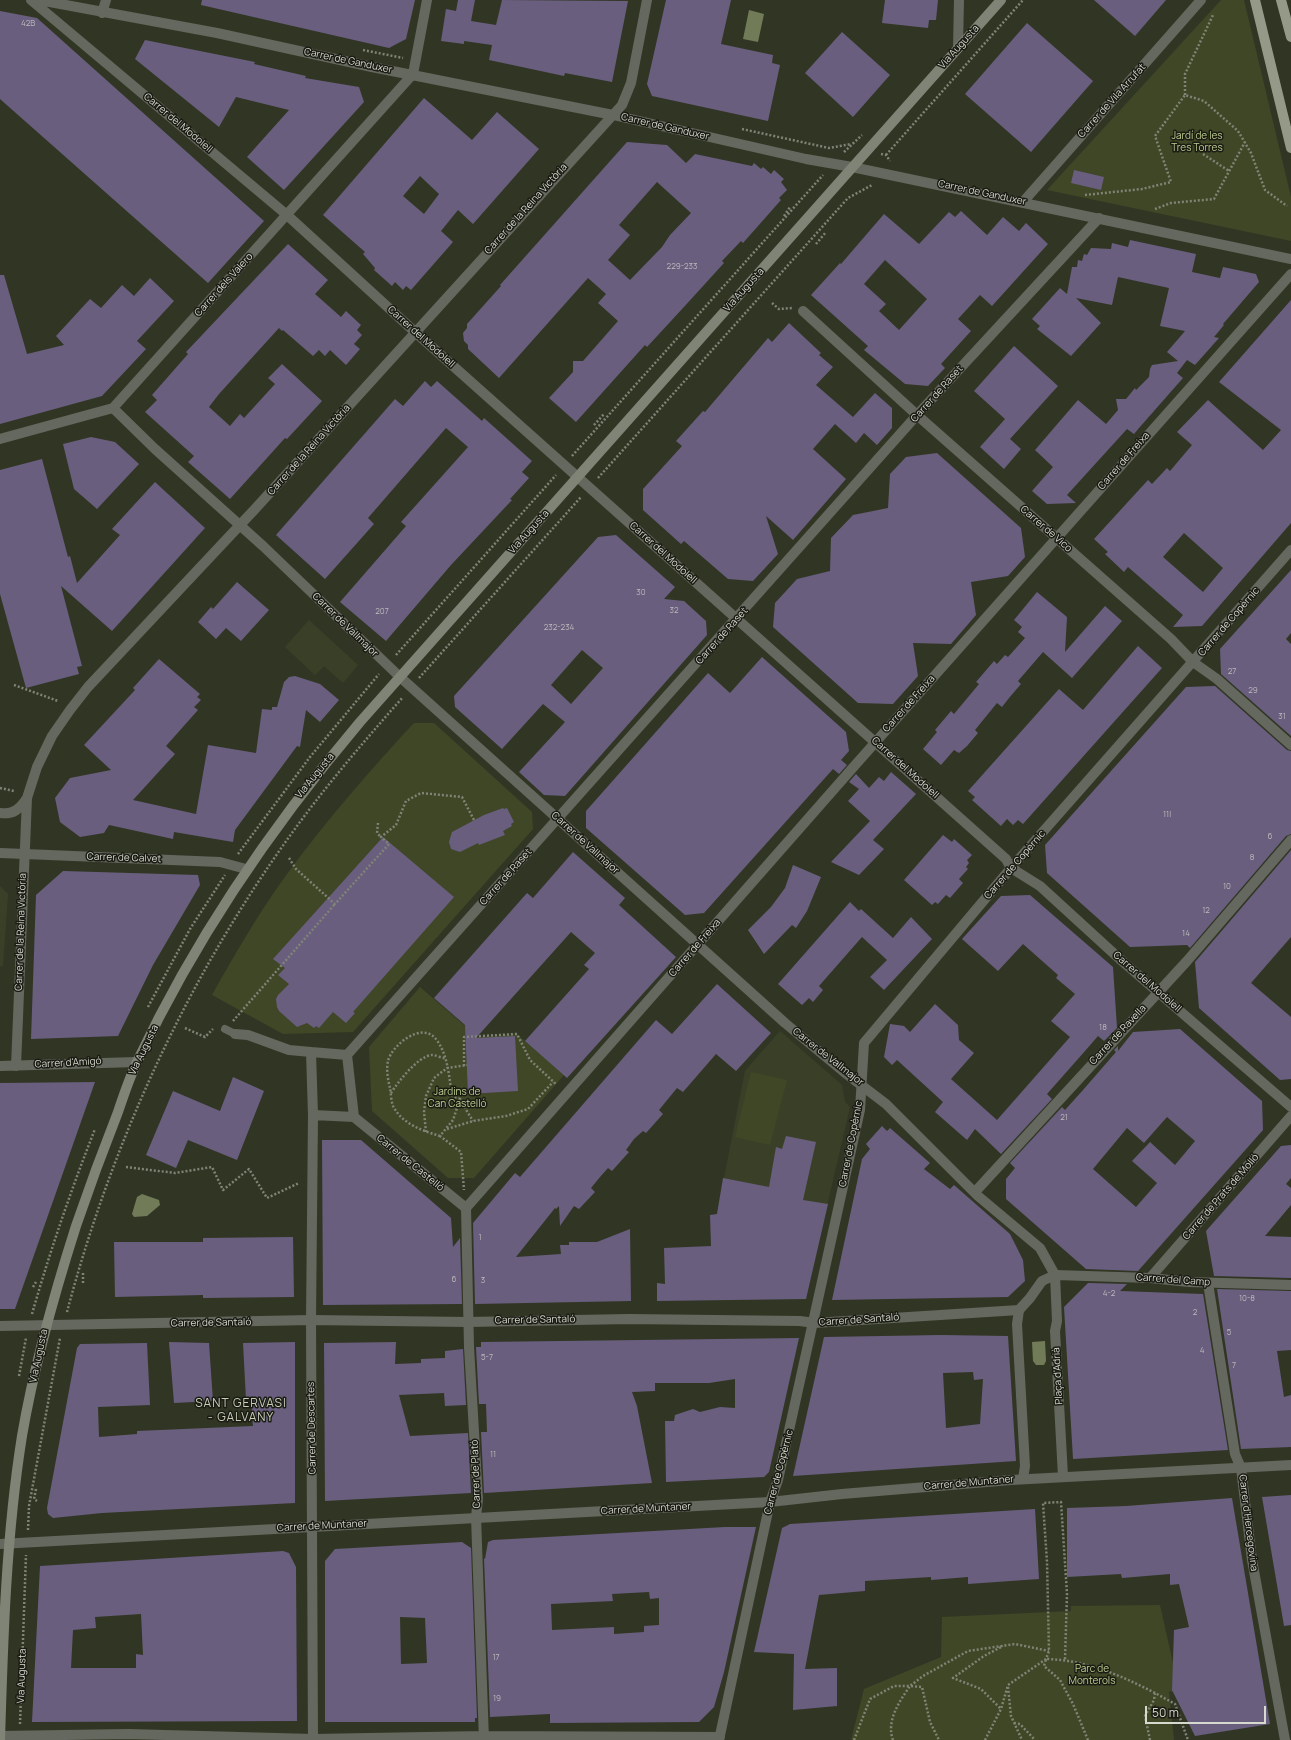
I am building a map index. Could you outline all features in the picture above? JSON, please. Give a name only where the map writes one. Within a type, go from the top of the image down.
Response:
[{"type":"main road","name":"Via Augusta","points":[[0,1740],[5,1544],[22,1436],[46,1326],[89,1188],[137,1062],[204,936],[246,869],[319,770],[1001,0]]},
{"type":"main road","points":[[1255,0],[1291,148]]},
{"type":"main road","points":[[1281,0],[1291,37]]},
{"type":"street","name":"Carrer del Modolell","points":[[31,0],[287,215],[415,332],[1006,859],[1011,868],[1040,886],[1158,992],[1291,1107]]},
{"type":"street","name":"Carrer de Ganduxer","points":[[39,0],[102,13],[217,33],[613,115],[806,159],[1023,202],[1291,259]]},
{"type":"street","points":[[102,13],[106,0]]},
{"type":"street","points":[[413,74],[427,0]]},
{"type":"street","name":"Carrer de la Reina Victòria","points":[[16,1066],[27,798],[41,757],[70,710],[115,657],[240,525],[622,105],[631,83],[647,0]]},
{"type":"street","points":[[958,48],[959,0]]},
{"type":"street","name":"Carrer de Vila Arrufat","points":[[1023,202],[1201,0]]},
{"type":"street","name":"Carrer dels Valero","points":[[113,408],[413,74]]},
{"type":"street","name":"Carrer de Raset","points":[[347,1055],[917,416],[1099,218]]},
{"type":"street","name":"Carrer de Freixa","points":[[466,1208],[876,742],[1291,274]]},
{"type":"street","name":"Carrer de Vico","points":[[803,311],[917,416],[1171,639],[1194,662],[1217,679],[1291,745]]},
{"type":"street","points":[[0,439],[113,408]]},
{"type":"street","name":"Carrer de Vallmajor","points":[[113,408],[155,449],[240,525],[400,677],[791,1028],[844,1072],[861,1083],[886,1104],[975,1192],[1040,1248],[1055,1276]]},
{"type":"street","name":"Carrer de Copèrnic","points":[[719,1739],[770,1502],[778,1480],[860,1110],[864,1043],[1011,868],[1194,662],[1291,550]]},
{"type":"street","name":"Carrer de la Reina Victòria","points":[[0,813],[10,813],[16,811],[27,798]]},
{"type":"street","name":"Carrer de Ravella","points":[[975,1192],[1187,961],[1291,840]]},
{"type":"street","name":"Carrer de Calvet","points":[[0,854],[220,862],[246,869]]},
{"type":"street","points":[[235,1034],[248,1035],[289,1050],[347,1055],[354,1117],[313,1115]]},
{"type":"street","name":"Carrer de Descartes","points":[[311,1052],[313,1115],[311,1320],[313,1739]]},
{"type":"street","name":"Carrer d'Amigó","points":[[0,1066],[137,1062]]},
{"type":"street","name":"Carrer de Prats de Molló","points":[[1150,1278],[1291,1116]]},
{"type":"street","name":"Carrer de Castelló","points":[[354,1117],[466,1208]]},
{"type":"street","name":"Carrer de Plató","points":[[466,1208],[468,1322],[478,1499],[476,1517],[484,1738]]},
{"type":"street","points":[[1023,1479],[1025,1466],[1017,1324],[1018,1310],[1030,1298],[1042,1281],[1055,1276]]},
{"type":"street","name":"Carrer del Camp","points":[[1055,1276],[1150,1278],[1208,1283],[1291,1285]]},
{"type":"street","name":"Plaça d'Adrià","points":[[1055,1276],[1055,1332],[1063,1476]]},
{"type":"street","name":"Carrer d'Hercegovina","points":[[1208,1283],[1235,1454],[1241,1468],[1252,1560],[1285,1740]]},
{"type":"street","name":"Carrer de Santaló","points":[[0,1326],[311,1320],[468,1322],[629,1319],[792,1321],[814,1323],[1018,1310]]},
{"type":"street","name":"Carrer de Muntaner","points":[[5,1544],[770,1502],[842,1494],[1063,1476],[1291,1465]]},
{"type":"street","points":[[0,1736],[313,1739],[719,1739]]},
{"type":"lane","points":[[225,1029],[235,1034]]},
{"type":"path","name":"Via Augusta","points":[[892,163],[886,155],[1023,0]]},
{"type":"path","points":[[1085,195],[1142,189],[1171,182],[1155,136],[1185,95],[1185,74],[1213,15]]},
{"type":"path","points":[[1185,95],[1204,101],[1238,131],[1252,153],[1265,190],[1287,206]]},
{"type":"path","points":[[735,128],[829,148],[852,144]]},
{"type":"path","points":[[1155,209],[1171,203],[1214,198],[1245,142]]},
{"type":"path","points":[[1203,154],[1229,171]]},
{"type":"path","points":[[579,449],[816,183]]},
{"type":"path","name":"Via Augusta","points":[[608,467],[848,198],[857,191],[875,184]]},
{"type":"path","points":[[784,216],[790,207]]},
{"type":"path","points":[[816,244],[826,232]]},
{"type":"path","points":[[772,303],[779,309]]},
{"type":"path","points":[[594,425],[604,414]]},
{"type":"path","points":[[402,648],[556,475]]},
{"type":"path","name":"Via Augusta","points":[[426,670],[581,497]]},
{"type":"path","points":[[246,844],[310,757],[371,683]]},
{"type":"path","points":[[14,685],[58,700]]},
{"type":"path","name":"Via Augusta","points":[[68,1308],[100,1203],[136,1110],[197,984],[249,896],[297,826],[332,780],[394,707]]},
{"type":"path","points":[[0,788],[14,791]]},
{"type":"path","points":[[381,837],[396,825],[406,801],[421,793],[462,797],[474,820]]},
{"type":"path","points":[[225,1029],[389,844],[377,833],[378,823]]},
{"type":"path","points":[[289,858],[296,869],[335,904]]},
{"type":"path","points":[[185,1028],[200,1036]]},
{"type":"path","points":[[466,1208],[461,1152],[440,1136],[418,1129],[401,1117],[393,1105],[388,1078],[388,1061],[392,1052],[402,1041],[415,1034],[424,1032],[434,1037],[443,1050],[452,1096],[460,1099],[473,1121]]},
{"type":"path","points":[[426,1132],[424,1112],[426,1096],[434,1078],[447,1068],[466,1065],[464,1037],[517,1034],[530,1060],[560,1088]]},
{"type":"path","points":[[391,1094],[402,1078],[424,1059],[432,1055],[445,1058]]},
{"type":"path","points":[[447,1129],[473,1121],[506,1116],[528,1109],[553,1082]]},
{"type":"path","points":[[440,1136],[453,1120],[460,1099]]},
{"type":"path","points":[[126,1167],[176,1173],[212,1167],[223,1190],[249,1168],[267,1198],[300,1183]]},
{"type":"path","points":[[83,1283],[84,1272]]},
{"type":"path","points":[[33,1287],[36,1282]]},
{"type":"path","name":"Via Augusta","points":[[28,1518],[60,1338]]},
{"type":"path","points":[[36,1489],[34,1499],[38,1501]]},
{"type":"path","points":[[1065,1660],[1067,1594],[1061,1502],[1043,1503],[1047,1562],[1049,1651],[1044,1666],[1060,1680],[1074,1704],[1088,1740]]},
{"type":"path","name":"Via Augusta","points":[[20,1722],[26,1558]]},
{"type":"path","points":[[893,1740],[890,1731],[896,1706],[910,1686],[923,1676],[968,1651],[1015,1644],[1049,1651]]},
{"type":"path","points":[[1001,1709],[981,1689],[953,1678],[984,1656],[1005,1645]]},
{"type":"path","points":[[985,1740],[1001,1709],[1008,1685],[1046,1659],[1084,1663],[1114,1674],[1175,1704],[1188,1740]]},
{"type":"path","points":[[1008,1685],[1010,1716],[1022,1740]]},
{"type":"path","points":[[854,1740],[870,1699],[894,1686],[922,1687],[930,1722],[939,1740]]},
{"type":"path","points":[[1150,1740],[1145,1716],[1154,1700],[1155,1693]]},
{"type":"path","points":[[1014,1724],[1020,1724],[1035,1740]]},
{"type":"shaded area","points":[[749,10],[764,14],[758,42],[743,39]]},
{"type":"shaded area","points":[[309,620],[358,665],[343,683],[324,666],[315,675],[285,647]]},
{"type":"shaded area","points":[[0,886],[8,894],[3,966],[0,966]]},
{"type":"shaded area","points":[[780,1031],[842,1085],[845,1102],[850,1107],[824,1219],[735,1210],[717,1214],[745,1071]]},
{"type":"shaded area","points":[[142,1194],[159,1200],[160,1205],[147,1216],[134,1217],[132,1214],[137,1197]]},
{"type":"shaded area","points":[[1045,1341],[1046,1361],[1044,1365],[1036,1365],[1033,1361],[1032,1342]]},
{"type":"green space","name":"Jardí de les Tres Torres","points":[[1221,0],[1244,0],[1291,197],[1291,241],[1047,190]]},
{"type":"green space","points":[[414,723],[434,723],[532,812],[533,829],[353,1032],[283,1034],[212,995],[257,918],[287,874],[348,797]]},
{"type":"green space","name":"Jardins de Can Castelló","points":[[420,987],[478,1037],[517,1034],[564,1075],[474,1178],[448,1178],[372,1111],[369,1047]]},
{"type":"green space","points":[[751,1072],[787,1080],[770,1145],[735,1137]]},
{"type":"green space","name":"Parc de Monterols","points":[[1160,1605],[1180,1694],[1169,1691],[1174,1740],[851,1740],[864,1689],[941,1657],[942,1617],[1071,1611],[1071,1606]]},
{"type":"building","points":[[202,0],[415,0],[406,39],[389,48],[201,5]]},
{"type":"building","points":[[458,0],[475,0],[471,21],[496,25],[502,0],[628,1],[612,82],[565,73],[564,76],[489,60],[492,45],[464,41],[464,44],[441,41],[446,9],[456,11]]},
{"type":"building","points":[[666,0],[731,0],[721,44],[773,55],[772,63],[780,65],[768,121],[652,96],[647,84]]},
{"type":"building","points":[[885,0],[938,0],[936,20],[929,20],[928,28],[882,23]]},
{"type":"building","points":[[1094,0],[1166,0],[1135,36]]},
{"type":"building","points":[[0,11],[37,18],[264,221],[208,283],[0,99]]},
{"type":"building","points":[[1027,23],[1093,81],[1031,152],[965,94]]},
{"type":"building","points":[[842,32],[890,75],[853,117],[805,73]]},
{"type":"building","points":[[145,40],[255,62],[254,64],[306,76],[305,78],[359,87],[364,102],[284,190],[247,157],[289,110],[236,97],[219,127],[135,59]]},
{"type":"building","points":[[424,98],[472,140],[497,112],[539,149],[473,224],[458,210],[441,231],[453,242],[411,290],[406,286],[403,290],[395,282],[392,286],[374,270],[375,268],[363,254],[365,252],[323,215]],"holes":[[[420,176],[439,194],[424,214],[403,196]]]},
{"type":"building","points":[[627,142],[667,145],[686,163],[695,154],[752,166],[754,163],[761,169],[763,167],[771,174],[774,170],[784,179],[781,182],[787,190],[779,198],[781,200],[743,243],[741,241],[722,261],[724,263],[647,347],[645,345],[576,422],[549,398],[573,372],[573,361],[583,361],[618,321],[598,303],[606,294],[588,278],[499,378],[468,349],[468,345],[464,341],[463,333],[467,328],[467,324],[501,286],[500,285]],"holes":[[[657,182],[691,213],[670,235],[662,247],[630,280],[608,260],[630,235],[619,225]]]},
{"type":"building","points":[[1074,170],[1104,177],[1101,190],[1071,183]]},
{"type":"building","points":[[961,211],[987,235],[1003,217],[1019,231],[1026,223],[1048,244],[992,306],[980,295],[958,319],[971,331],[941,364],[945,368],[928,386],[905,384],[864,350],[868,346],[811,295],[840,263],[841,264],[884,214],[919,244],[949,212],[955,217]],"holes":[[[885,260],[927,299],[899,330],[879,311],[886,304],[864,284]]]},
{"type":"building","points":[[1130,240],[1196,254],[1192,272],[1220,278],[1223,267],[1256,274],[1259,282],[1223,324],[1224,325],[1214,337],[1219,338],[1195,365],[1187,360],[1177,373],[1183,378],[1134,434],[1127,429],[1067,495],[1076,503],[1047,504],[1032,491],[1053,467],[1035,450],[1078,400],[1106,424],[1118,410],[1116,399],[1126,399],[1135,388],[1136,390],[1149,377],[1152,365],[1178,361],[1167,352],[1185,331],[1160,326],[1169,288],[1118,277],[1112,305],[1076,298],[1101,323],[1071,356],[1037,329],[1040,326],[1032,319],[1060,288],[1067,294],[1072,267],[1077,267],[1078,260],[1082,261],[1084,254],[1087,255],[1091,248],[1111,249],[1112,243],[1128,247]]},
{"type":"building","points":[[288,244],[328,280],[315,294],[341,317],[346,311],[361,325],[357,330],[362,335],[354,344],[360,349],[346,365],[330,350],[325,356],[319,350],[313,356],[279,328],[219,394],[209,407],[230,426],[240,414],[244,418],[275,384],[268,378],[282,364],[322,401],[287,439],[285,438],[230,499],[188,462],[194,456],[145,412],[157,400],[152,395],[188,354],[186,352]]},
{"type":"building","points":[[0,275],[4,275],[27,354],[64,345],[56,336],[90,299],[101,308],[122,285],[134,296],[150,278],[174,301],[137,341],[146,349],[102,396],[0,424]]},
{"type":"building","points":[[1291,300],[1291,523],[1202,626],[1173,627],[1183,615],[1128,567],[1124,572],[1105,554],[1108,552],[1094,539],[1148,480],[1152,484],[1167,468],[1170,471],[1192,445],[1177,432],[1208,400],[1263,450],[1281,430],[1219,382]],"holes":[[[1184,533],[1223,568],[1203,592],[1163,557]]]},
{"type":"building","points":[[789,323],[821,353],[819,355],[833,367],[816,385],[853,417],[875,393],[892,408],[892,428],[877,445],[864,433],[856,443],[835,424],[813,449],[846,479],[793,540],[766,516],[778,554],[753,581],[728,579],[684,541],[681,544],[643,510],[643,489],[682,446],[676,441],[703,411],[705,412],[768,338],[772,342]]},
{"type":"building","points":[[1014,346],[1058,386],[1010,439],[1021,449],[1004,469],[980,447],[1005,419],[974,391]]},
{"type":"building","points":[[425,381],[431,387],[437,381],[482,421],[484,418],[532,461],[522,472],[529,478],[510,499],[512,500],[451,565],[386,641],[340,602],[406,526],[401,522],[468,447],[446,428],[368,518],[374,524],[325,579],[276,535],[395,399],[403,406]]},
{"type":"building","points":[[91,437],[115,442],[139,464],[97,509],[74,489],[63,444]]},
{"type":"building","points":[[937,453],[1021,528],[1025,557],[1008,576],[971,582],[976,615],[951,644],[913,643],[918,676],[893,704],[858,703],[773,627],[775,603],[797,579],[830,571],[831,538],[853,515],[888,508],[890,474],[906,457]]},
{"type":"building","points":[[42,459],[68,557],[70,556],[77,583],[120,535],[112,529],[155,482],[205,528],[112,631],[61,586],[82,666],[77,667],[79,674],[26,688],[0,594],[0,470]]},
{"type":"building","points":[[616,535],[675,587],[664,599],[684,601],[706,621],[707,635],[565,796],[544,795],[519,772],[565,722],[543,704],[502,749],[455,707],[454,696],[598,537]],"holes":[[[582,650],[603,668],[571,704],[551,685]]]},
{"type":"building","points":[[1291,570],[1291,633],[1286,639],[1291,644],[1291,736],[1221,674],[1220,649]]},
{"type":"building","points":[[237,582],[269,610],[241,641],[226,628],[216,639],[198,622],[211,607],[213,609]]},
{"type":"building","points":[[1037,592],[1067,617],[1065,652],[1105,606],[1122,621],[1072,678],[1043,652],[1018,681],[1021,684],[1002,707],[997,703],[975,730],[978,733],[967,746],[959,753],[954,750],[941,765],[923,749],[937,732],[935,730],[951,711],[954,714],[979,684],[976,682],[994,661],[997,664],[1005,655],[1008,657],[1025,638],[1018,632],[1022,627],[1014,620]]},
{"type":"building","points":[[1138,646],[1162,668],[1023,824],[1018,820],[1013,825],[1007,819],[1001,826],[972,800],[975,797],[968,791],[1059,689],[1083,710]]},
{"type":"building","points":[[762,657],[846,732],[849,751],[841,760],[847,765],[839,774],[833,769],[704,913],[685,915],[586,828],[586,811],[708,673],[730,693]]},
{"type":"building","points":[[159,659],[200,694],[197,697],[201,700],[194,707],[198,710],[166,746],[175,754],[133,800],[196,814],[208,745],[256,753],[262,709],[272,710],[272,707],[277,707],[284,682],[289,677],[295,676],[320,684],[339,700],[320,722],[306,710],[300,747],[297,746],[235,830],[233,842],[174,832],[173,839],[109,825],[104,833],[80,837],[60,822],[55,798],[70,778],[111,770],[84,745],[135,690],[133,688]]},
{"type":"building","points":[[1215,686],[1287,750],[1291,751],[1291,834],[1286,836],[1190,948],[1187,945],[1130,947],[1047,873],[1045,845],[1186,687]]},
{"type":"building","points":[[891,772],[916,794],[873,840],[884,849],[859,875],[831,862],[870,821],[848,801],[859,789],[849,782],[856,774],[869,788],[879,777],[884,781]]},
{"type":"building","points":[[507,808],[514,822],[511,824],[512,826],[503,831],[505,835],[479,845],[478,843],[460,852],[451,849],[449,842],[452,832],[484,815]]},
{"type":"building","points":[[943,835],[952,842],[954,839],[972,855],[967,860],[969,863],[966,867],[968,869],[959,879],[963,883],[950,898],[946,895],[938,904],[935,902],[932,905],[904,880]]},
{"type":"building","points":[[383,837],[454,897],[353,1012],[355,1013],[346,1023],[333,1012],[319,1028],[316,1026],[314,1028],[307,1023],[297,1027],[279,1011],[277,1007],[276,999],[278,995],[289,984],[278,975],[285,968],[273,959]]},
{"type":"building","points":[[1291,850],[1291,937],[1251,983],[1291,1017],[1291,1079],[1280,1080],[1199,1008],[1195,962]]},
{"type":"building","points":[[573,852],[625,898],[619,905],[676,957],[567,1078],[525,1041],[589,969],[584,965],[595,953],[571,932],[476,1038],[515,1036],[518,1091],[468,1094],[465,1025],[434,998],[527,893],[533,898]]},
{"type":"building","points":[[793,865],[821,877],[807,911],[796,928],[792,925],[764,954],[748,930],[771,907],[785,888]]},
{"type":"building","points":[[63,871],[198,875],[200,885],[153,965],[118,1036],[31,1039],[36,895]]},
{"type":"building","points":[[1030,895],[1113,967],[1117,1028],[1104,1041],[1098,1036],[1047,1094],[1052,1099],[1001,1154],[975,1129],[967,1140],[935,1112],[943,1102],[897,1060],[892,1065],[884,1057],[890,1024],[904,1026],[910,1032],[935,1004],[958,1025],[959,1040],[974,1053],[951,1079],[997,1120],[1070,1037],[1051,1021],[1075,994],[1056,978],[1058,975],[1023,944],[998,971],[962,939],[1001,896]]},
{"type":"building","points":[[850,902],[859,911],[861,909],[893,938],[911,917],[932,939],[884,990],[870,977],[887,960],[862,937],[819,986],[823,990],[813,1002],[809,998],[802,1005],[778,984]]},
{"type":"building","points":[[717,984],[771,1033],[736,1071],[716,1054],[683,1092],[677,1088],[659,1110],[663,1114],[646,1133],[643,1131],[634,1139],[626,1150],[629,1152],[612,1171],[608,1168],[600,1177],[591,1188],[595,1192],[579,1209],[574,1206],[560,1226],[559,1206],[556,1209],[555,1208],[516,1257],[561,1254],[560,1245],[569,1245],[569,1242],[597,1242],[630,1229],[631,1301],[475,1304],[473,1223],[515,1173],[520,1177],[656,1020],[672,1034]]},
{"type":"building","points":[[1180,1029],[1262,1101],[1263,1130],[1138,1271],[1086,1269],[1006,1199],[1006,1179],[1015,1168],[1010,1163],[1062,1107],[1065,1110],[1116,1052],[1114,1050],[1118,1046],[1118,1051],[1133,1032]],"holes":[[[1167,1117],[1195,1141],[1175,1165],[1150,1142],[1132,1161],[1157,1183],[1136,1207],[1093,1169],[1127,1128],[1144,1143]]]},
{"type":"building","points":[[233,1077],[264,1091],[237,1160],[188,1140],[176,1168],[146,1155],[173,1091],[220,1111]]},
{"type":"building","points":[[95,1082],[15,1309],[0,1309],[0,1083]]},
{"type":"building","points":[[882,1126],[887,1131],[890,1128],[930,1163],[924,1169],[950,1189],[954,1185],[1010,1234],[1023,1260],[1025,1281],[1008,1297],[832,1300],[862,1159],[870,1149],[866,1144]]},
{"type":"building","points":[[786,1136],[816,1142],[803,1200],[828,1204],[806,1299],[657,1301],[657,1283],[665,1284],[664,1248],[711,1246],[710,1215],[717,1214],[723,1178],[769,1187],[776,1147],[782,1149]]},
{"type":"building","points":[[322,1140],[361,1140],[451,1218],[453,1247],[460,1238],[462,1304],[323,1305]]},
{"type":"building","points":[[1291,1145],[1291,1178],[1286,1184],[1291,1188],[1291,1205],[1265,1236],[1291,1237],[1291,1278],[1214,1276],[1206,1231],[1281,1146]]},
{"type":"building","points":[[293,1237],[294,1297],[203,1298],[203,1295],[115,1297],[114,1242],[203,1242],[203,1238]]},
{"type":"building","points":[[1088,1283],[1127,1284],[1120,1291],[1203,1294],[1228,1450],[1073,1459],[1064,1307]]},
{"type":"building","points":[[1217,1289],[1291,1291],[1291,1350],[1277,1351],[1284,1397],[1291,1395],[1291,1447],[1241,1449]]},
{"type":"building","points":[[941,1335],[1008,1336],[1016,1461],[793,1476],[824,1337]],"holes":[[[973,1372],[974,1380],[983,1379],[980,1424],[946,1428],[943,1373]]]},
{"type":"building","points":[[799,1338],[769,1472],[764,1477],[666,1482],[665,1421],[674,1421],[675,1415],[693,1409],[700,1412],[720,1407],[735,1408],[735,1379],[709,1383],[655,1383],[655,1391],[632,1392],[637,1406],[652,1483],[484,1493],[481,1432],[487,1432],[486,1404],[479,1404],[476,1347],[481,1347],[481,1342]]},
{"type":"building","points":[[169,1342],[209,1343],[213,1401],[174,1403]]},
{"type":"building","points":[[295,1342],[295,1503],[102,1513],[53,1518],[48,1514],[47,1508],[77,1348],[80,1344],[147,1343],[150,1405],[98,1407],[99,1437],[137,1434],[137,1431],[253,1426],[251,1399],[246,1400],[243,1343]]},
{"type":"building","points":[[396,1342],[395,1364],[421,1363],[421,1359],[445,1358],[445,1351],[463,1349],[466,1405],[445,1406],[444,1393],[399,1395],[410,1436],[468,1433],[471,1493],[325,1501],[324,1343]]},
{"type":"building","points":[[1291,1495],[1291,1625],[1284,1626],[1262,1497]]},
{"type":"building","points":[[1232,1498],[1270,1724],[1195,1736],[1172,1690],[1174,1630],[1189,1627],[1179,1584],[1170,1585],[1170,1574],[1122,1578],[1121,1574],[1067,1577],[1067,1508],[1126,1506]]},
{"type":"building","points":[[1035,1509],[1039,1579],[968,1584],[968,1577],[931,1580],[931,1577],[865,1581],[865,1591],[819,1595],[805,1669],[837,1668],[837,1706],[793,1710],[794,1654],[754,1652],[782,1528],[790,1524]]},
{"type":"building","points":[[725,1527],[756,1527],[724,1672],[714,1707],[699,1722],[550,1723],[550,1714],[490,1717],[484,1558],[485,1559],[488,1542],[493,1540]],"holes":[[[649,1592],[650,1599],[659,1598],[659,1625],[644,1626],[644,1632],[614,1634],[614,1627],[552,1630],[551,1604],[613,1601],[612,1594]]]},
{"type":"building","points":[[462,1542],[471,1548],[477,1718],[475,1718],[475,1722],[325,1722],[325,1561],[335,1549]],"holes":[[[400,1617],[425,1618],[427,1663],[401,1664]]]},
{"type":"building","points":[[283,1551],[289,1553],[296,1567],[297,1721],[32,1722],[40,1566]],"holes":[[[141,1614],[143,1655],[136,1654],[136,1668],[71,1668],[73,1630],[96,1628],[95,1617]]]},
{"type":"district","name":"SANT GERVASI - GALVANY","points":[[241,1411]]}]
